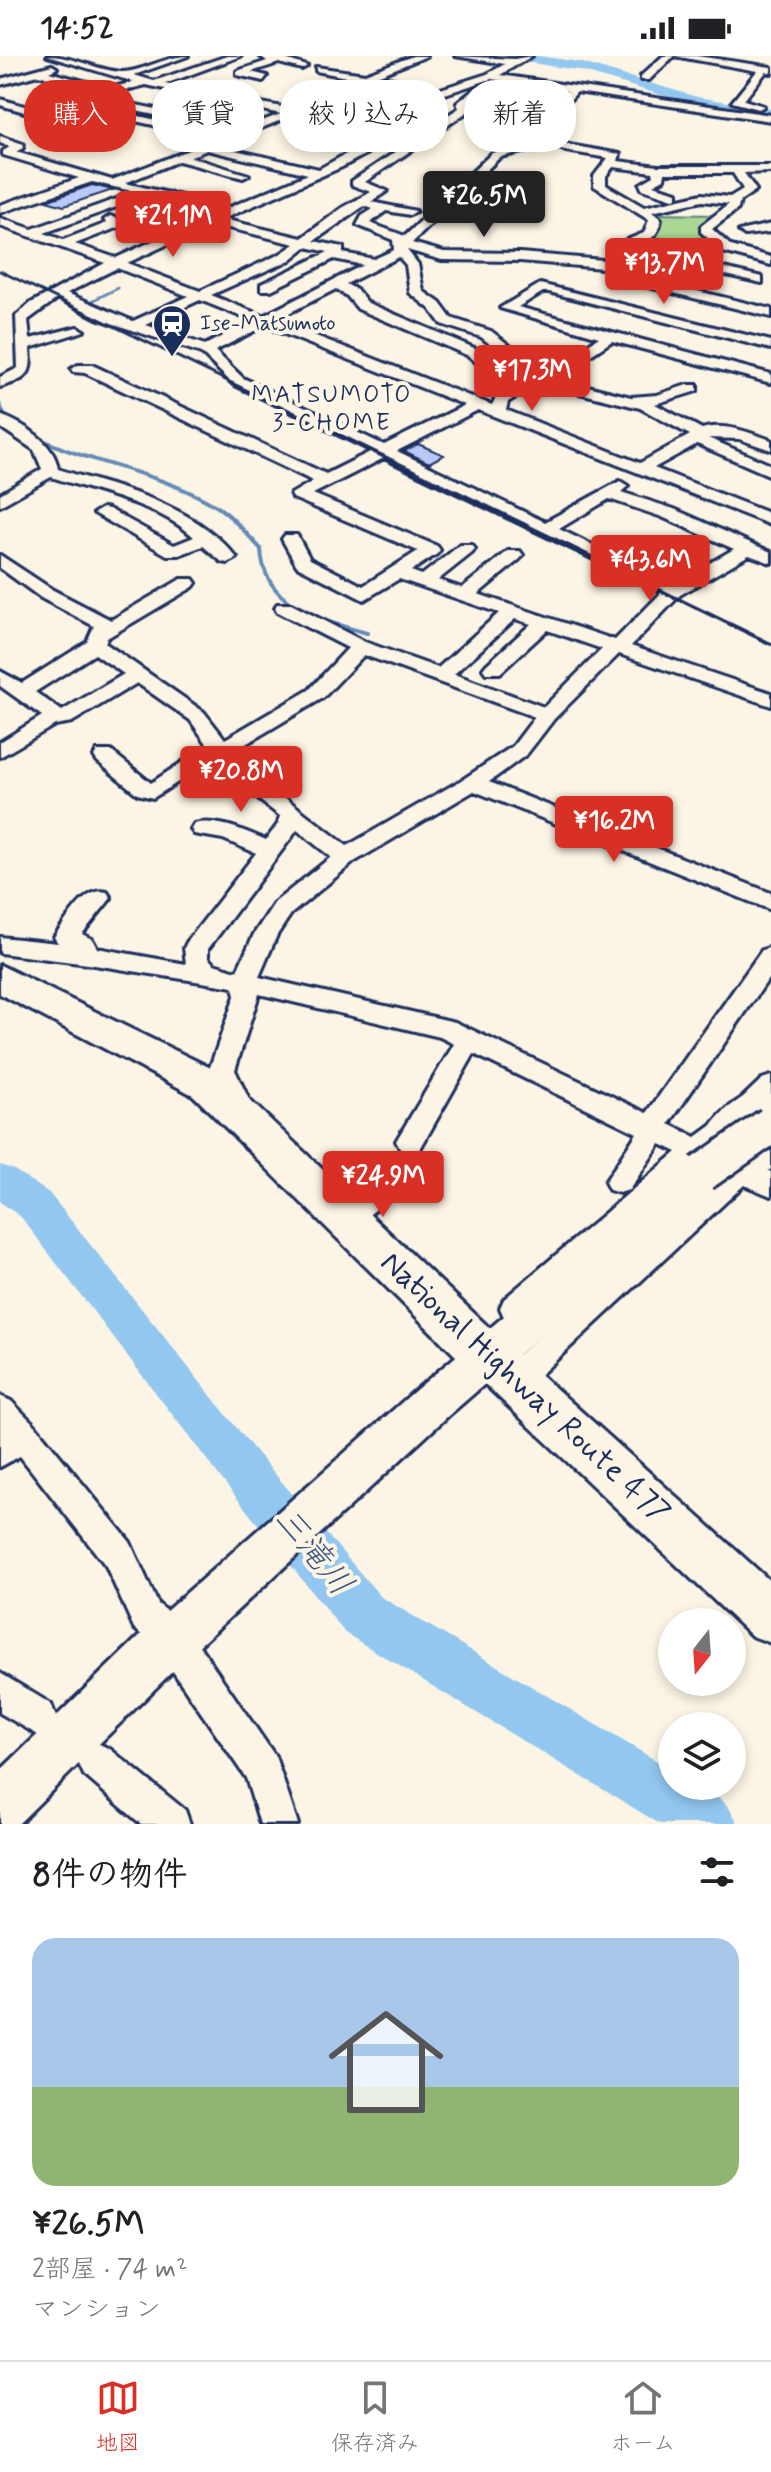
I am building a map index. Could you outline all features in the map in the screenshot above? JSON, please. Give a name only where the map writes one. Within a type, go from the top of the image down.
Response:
[{"type":"highway","name":"National Highway Route 477","points":[[0,978],[207,1084],[492,1360],[771,1617]]},
{"type":"main road","points":[[728,1129],[771,1098]]},
{"type":"main road","points":[[0,1806],[172,1638],[433,1402],[492,1360],[728,1170],[771,1125]]},
{"type":"main road","points":[[728,1170],[771,1150]]},
{"type":"street","points":[[52,56],[280,112]]},
{"type":"street","points":[[125,76],[183,56]]},
{"type":"street","points":[[38,72],[110,91],[236,56]]},
{"type":"street","points":[[262,56],[302,66]]},
{"type":"street","points":[[361,80],[422,56]]},
{"type":"street","points":[[460,56],[514,62]]},
{"type":"street","points":[[450,88],[489,71],[503,69],[527,56]]},
{"type":"street","points":[[645,78],[669,56]]},
{"type":"street","points":[[678,56],[768,70]]},
{"type":"street","points":[[724,64],[736,56]]},
{"type":"street","points":[[0,82],[72,59]]},
{"type":"street","points":[[263,78],[240,73],[282,59]]},
{"type":"street","points":[[95,68],[119,60]]},
{"type":"street","points":[[319,69],[408,79],[387,69]]},
{"type":"street","points":[[768,70],[737,102],[771,108]]},
{"type":"street","points":[[489,71],[529,80]]},
{"type":"street","points":[[576,90],[771,118]]},
{"type":"street","points":[[0,102],[24,109]]},
{"type":"street","points":[[136,108],[185,118],[167,125],[116,114],[136,108]]},
{"type":"street","points":[[448,120],[464,109]]},
{"type":"street","points":[[636,109],[661,111]]},
{"type":"street","points":[[722,110],[721,119],[750,124]]},
{"type":"street","points":[[448,115],[454,116]]},
{"type":"street","points":[[21,138],[4,147],[7,153],[91,178],[234,212]]},
{"type":"street","points":[[576,150],[616,156],[600,176],[600,186],[655,219],[654,230],[648,238],[621,248]]},
{"type":"street","points":[[114,183],[194,152]]},
{"type":"street","points":[[228,152],[320,173]]},
{"type":"street","points":[[333,152],[385,163]]},
{"type":"street","points":[[1,382],[22,373],[25,368],[24,345],[16,317],[33,306],[117,263],[361,152]]},
{"type":"street","points":[[135,325],[285,257],[346,211],[381,191],[356,184],[357,181],[401,152]]},
{"type":"street","points":[[402,249],[408,237],[478,176],[495,156],[512,152]]},
{"type":"street","points":[[179,158],[243,175]]},
{"type":"street","points":[[610,163],[658,169],[771,169]]},
{"type":"street","points":[[658,169],[660,177],[642,186],[673,195]]},
{"type":"street","points":[[731,201],[750,190],[736,170]]},
{"type":"street","points":[[600,176],[614,179]]},
{"type":"street","points":[[0,209],[91,178]]},
{"type":"street","points":[[32,233],[148,192]]},
{"type":"street","points":[[129,198],[378,264]]},
{"type":"street","points":[[642,211],[702,198],[736,203],[705,229],[727,249],[771,261],[757,280],[749,308]]},
{"type":"street","points":[[362,204],[410,211]]},
{"type":"street","points":[[383,208],[364,223],[369,228],[400,238],[402,249],[412,264],[419,296],[432,303],[446,321],[486,334],[543,377],[645,405],[699,436],[771,471]]},
{"type":"street","points":[[0,222],[200,295],[771,520]]},
{"type":"street","points":[[63,244],[115,222],[171,240]]},
{"type":"street","points":[[266,287],[345,249],[369,228]]},
{"type":"street","points":[[745,231],[771,228]]},
{"type":"street","points":[[206,350],[402,249],[423,248],[442,256],[511,256],[622,271],[771,313]]},
{"type":"street","points":[[603,302],[622,271],[621,248]]},
{"type":"street","points":[[621,248],[757,280]]},
{"type":"street","points":[[237,279],[304,299]]},
{"type":"street","points":[[334,283],[352,293],[363,306],[474,353],[498,374],[525,385],[501,400],[497,413]]},
{"type":"street","points":[[771,345],[549,288],[540,288],[507,308],[771,379]]},
{"type":"street","points":[[57,293],[104,316],[206,350],[238,381],[674,591]]},
{"type":"street","points":[[698,326],[730,303]]},
{"type":"street","points":[[24,345],[77,331]]},
{"type":"street","points":[[497,413],[543,377],[610,336]]},
{"type":"street","points":[[520,383],[543,377],[650,401],[690,386],[716,364]]},
{"type":"street","points":[[78,369],[87,368],[325,480]]},
{"type":"street","points":[[291,539],[303,562],[364,594],[431,550],[299,494],[477,405]]},
{"type":"street","points":[[0,420],[45,450],[50,459],[49,471],[0,501]]},
{"type":"street","points":[[546,529],[709,431],[771,445]]},
{"type":"street","points":[[49,471],[141,500],[179,517],[228,558]]},
{"type":"street","points":[[607,493],[694,524],[771,558]]},
{"type":"street","points":[[129,498],[95,517],[173,551],[205,539]]},
{"type":"street","points":[[694,524],[727,503]]},
{"type":"street","points":[[253,1130],[222,1070],[247,996],[244,982],[266,934],[283,908],[346,857],[473,783],[520,750],[547,715],[674,591],[748,548]]},
{"type":"street","points":[[425,581],[466,549]]},
{"type":"street","points":[[465,595],[514,555]]},
{"type":"street","points":[[0,560],[47,594],[104,624],[96,641]]},
{"type":"street","points":[[397,572],[771,700]]},
{"type":"street","points":[[0,585],[19,574]]},
{"type":"street","points":[[24,691],[187,583]]},
{"type":"street","points":[[284,608],[360,647],[547,715]]},
{"type":"street","points":[[441,676],[512,611]]},
{"type":"street","points":[[493,669],[544,622]]},
{"type":"street","points":[[96,641],[136,675],[197,716],[240,774],[346,857]]},
{"type":"street","points":[[104,756],[145,789],[153,791],[316,694],[360,647]]},
{"type":"street","points":[[0,677],[24,691],[59,720],[136,675]]},
{"type":"street","points":[[0,751],[56,716]]},
{"type":"street","points":[[473,783],[771,902]]},
{"type":"street","points":[[244,982],[205,970],[196,960],[196,948],[289,825],[291,813]]},
{"type":"street","points":[[202,829],[228,833],[269,850]]},
{"type":"street","points":[[88,955],[83,945],[66,937],[99,898]]},
{"type":"street","points":[[0,945],[88,955],[244,982],[446,1029],[653,1129],[728,1170],[728,1129],[771,1086]]},
{"type":"street","points":[[619,1182],[771,956]]},
{"type":"street","points":[[410,1141],[470,1038]]},
{"type":"street","points":[[341,1217],[378,1190],[386,1180]]},
{"type":"street","points":[[8,1433],[118,1554],[146,1616],[172,1638],[262,1769],[279,1824]]},
{"type":"street","points":[[0,1691],[38,1717]]},
{"type":"street","points":[[97,1762],[171,1824]]},
{"type":"green space","points":[[653,214],[716,215],[700,229],[716,245],[685,247],[662,240],[655,236],[659,219]]},
{"type":"building","points":[[92,185],[113,190],[64,206],[46,201]]},
{"type":"building","points":[[418,444],[444,455],[429,463],[404,451]]},
{"type":"waterway","points":[[512,56],[579,66],[695,101],[771,113]]},
{"type":"waterway","points":[[88,303],[118,288]]},
{"type":"waterway","points":[[0,405],[4,415],[14,422]]},
{"type":"waterway","points":[[37,437],[173,485],[216,506],[261,549],[264,568],[283,597],[313,616],[367,633]]},
{"type":"waterway","name":"三滝川","points":[[0,1181],[35,1205],[240,1467],[363,1615],[711,1824]]},
{"type":"railway","points":[[0,271],[271,402]]},
{"type":"railway","points":[[267,400],[771,644]]},
{"type":"place","name":"Ise-Matsumoto","points":[[172,358]]},
{"type":"district","name":"MATSUMOTO 3-CHOME","points":[[332,409]]}]
